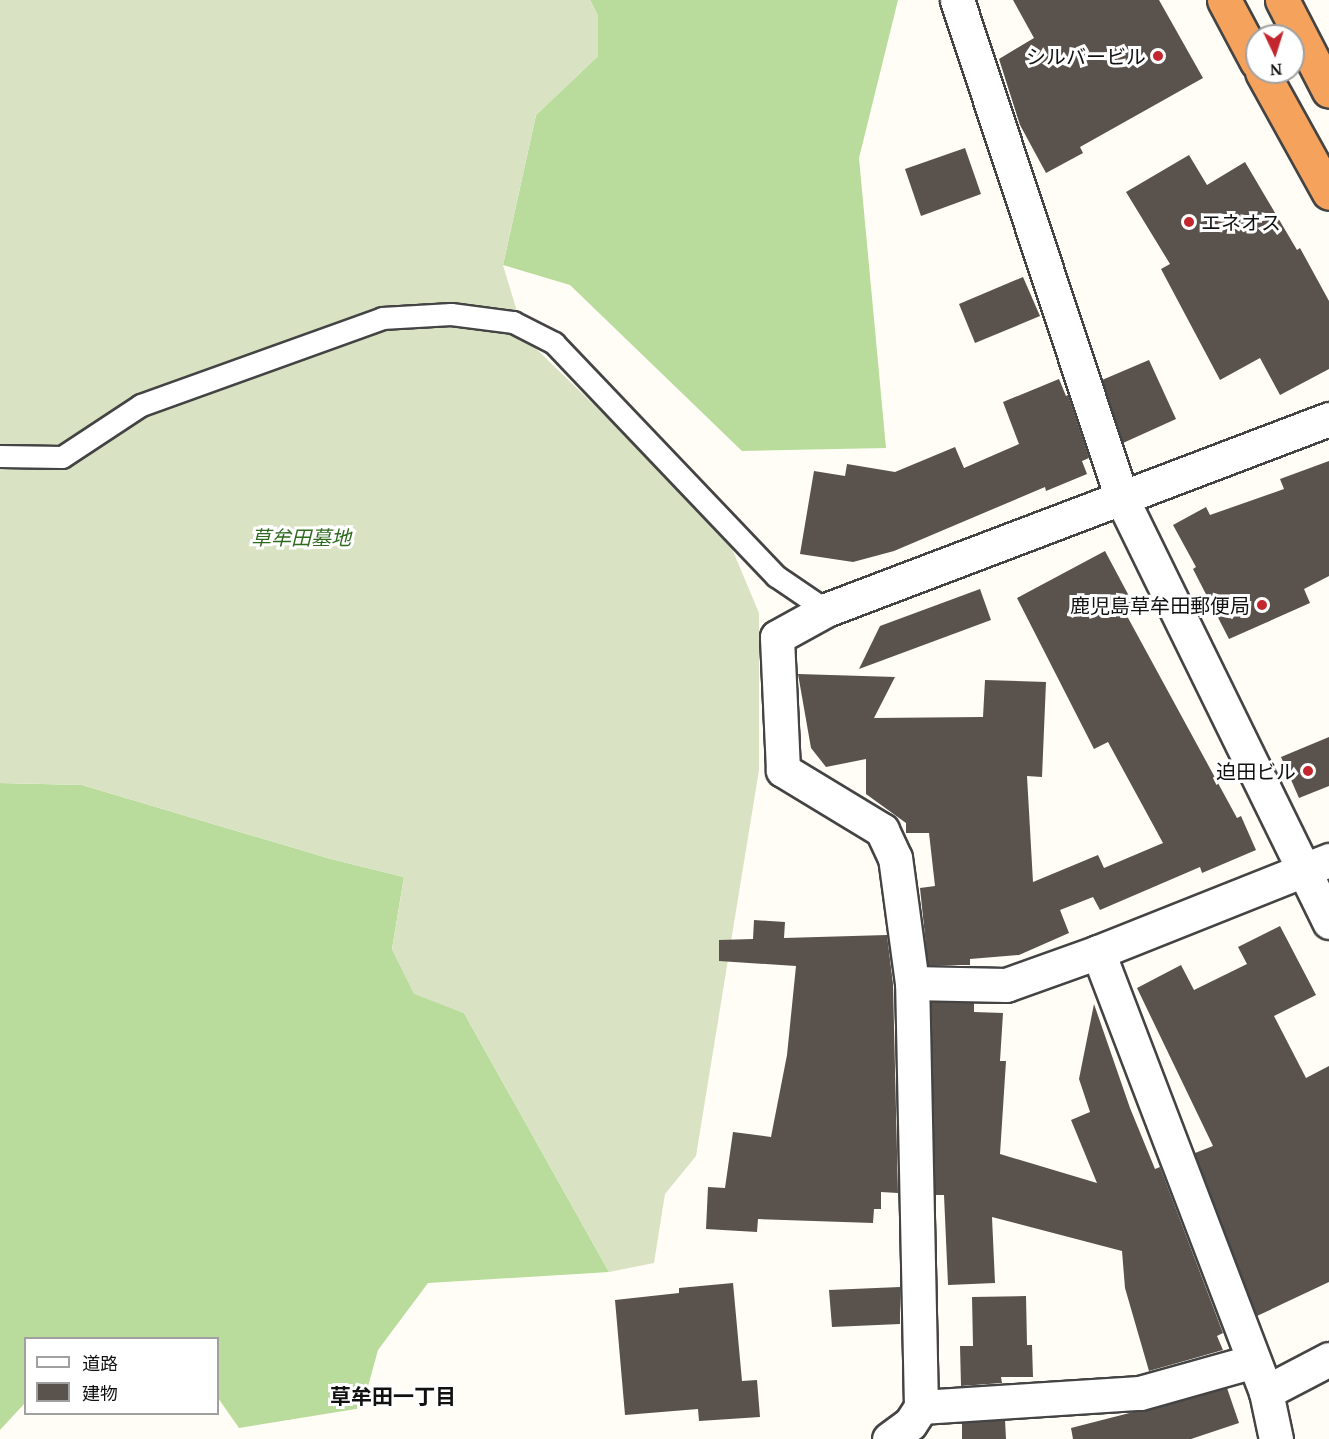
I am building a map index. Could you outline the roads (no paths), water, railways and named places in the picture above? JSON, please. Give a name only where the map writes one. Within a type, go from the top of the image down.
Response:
[{"type":"highway","points":[[1224,0],[1245,39]]},
{"type":"highway","points":[[1282,0],[1329,91]]},
{"type":"highway","points":[[1269,84],[1329,193]]},
{"type":"street","points":[[957,0],[1122,499],[1316,865],[1329,922]]},
{"type":"street","points":[[889,1439],[910,1424],[921,1407],[912,983],[895,858],[882,830],[783,770],[777,637],[826,610],[1329,419]]},
{"type":"street","points":[[912,983],[1006,985],[1098,952],[1316,865]]},
{"type":"street","points":[[1098,952],[1266,1392],[1276,1439]]},
{"type":"street","points":[[1266,1392],[1329,1359]]},
{"type":"street","points":[[921,1407],[1140,1393],[1254,1361]]},
{"type":"lane","points":[[0,456],[62,457],[113,426],[141,405],[382,318],[451,314],[513,322],[554,343],[776,576],[826,610]]},
{"type":"place","name":"シルバービル","points":[[1158,56]]},
{"type":"place","name":"エネオス","points":[[1189,222]]},
{"type":"place","name":"鹿児島草牟田郵便局","points":[[1262,605]]},
{"type":"place","name":"迫田ビル","points":[[1308,771]]},
{"type":"district","name":"草牟田一丁目","points":[[393,1396]]},
{"type":"park label","name":"草牟田墓地","points":[[301,537]]}]
